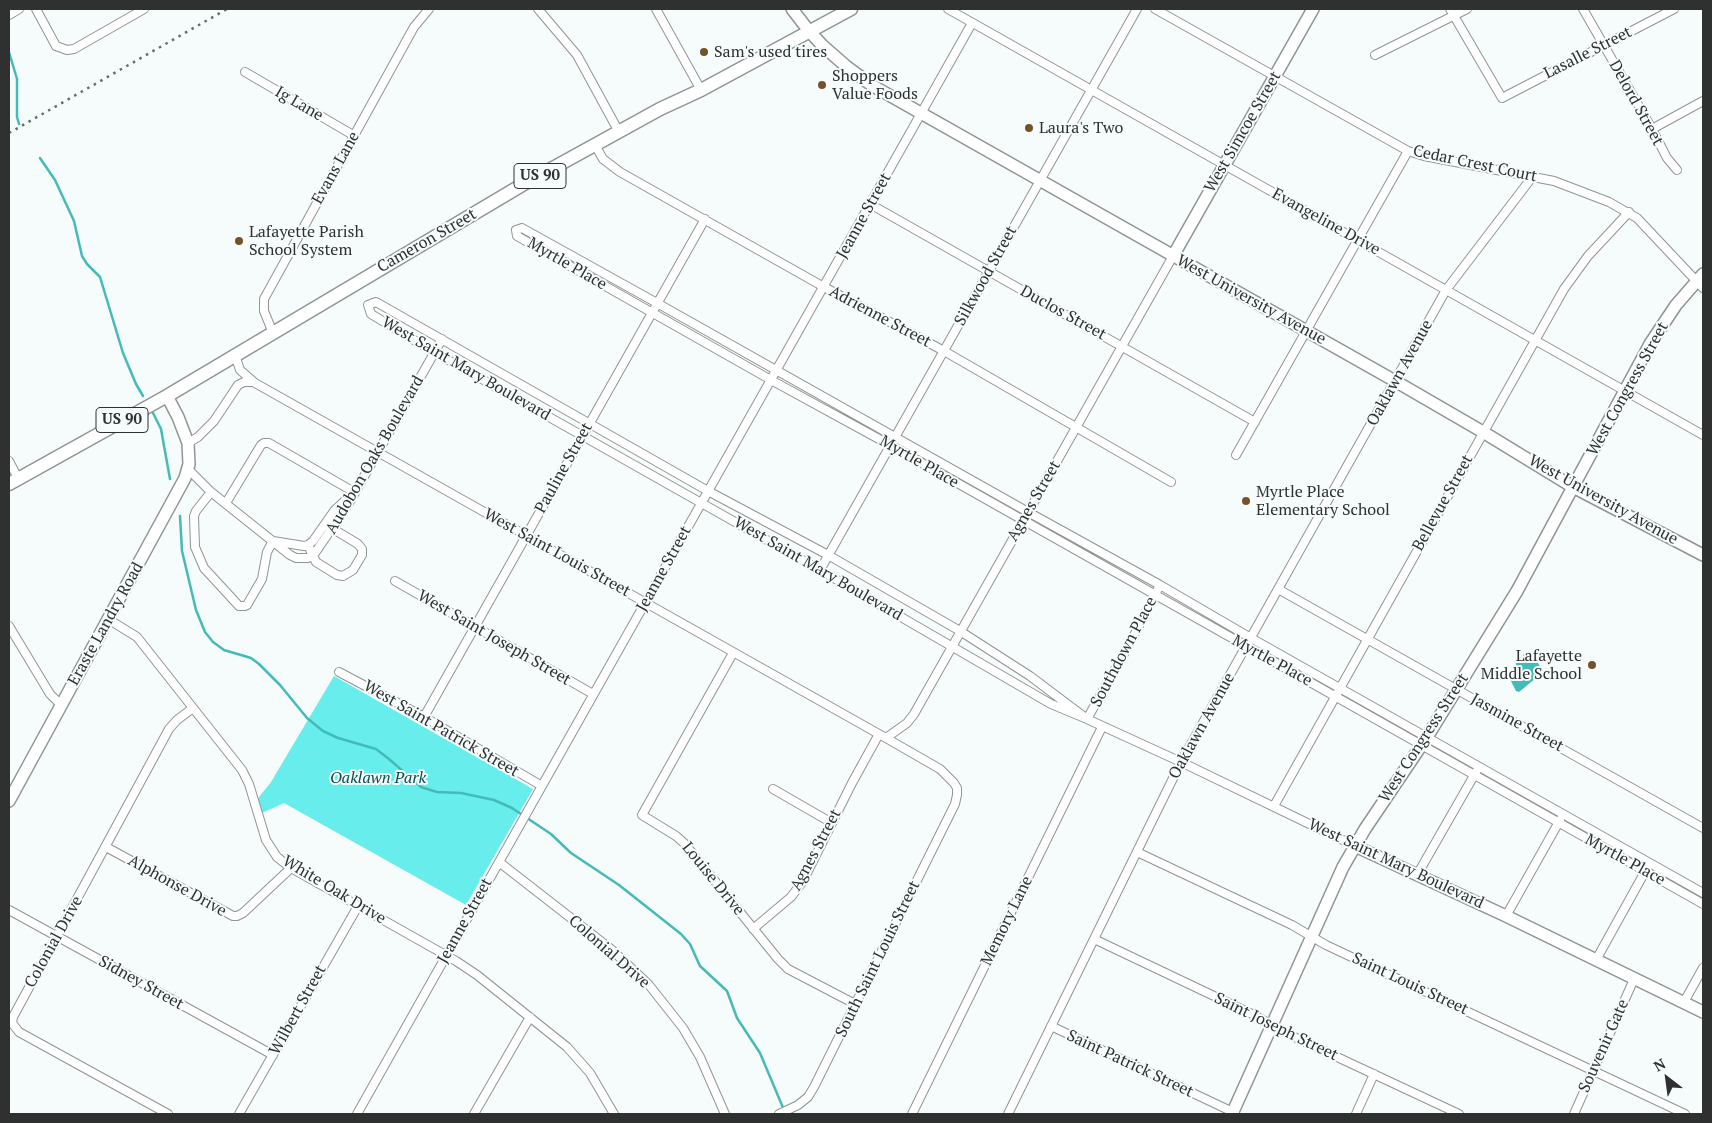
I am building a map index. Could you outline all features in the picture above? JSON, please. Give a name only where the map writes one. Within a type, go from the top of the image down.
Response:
[{"type":"main road","name":"West University Avenue","points":[[792,9],[809,32],[834,57],[862,79],[1395,381],[1573,487],[1703,555]]},
{"type":"main road","name":"Cameron Street","points":[[14,481],[167,396],[483,208],[660,109],[701,90],[851,9]]},
{"type":"main road","name":"West Simcoe Street","points":[[1172,256],[1313,9]]},
{"type":"main road","name":"West Congress Street","points":[[1234,1114],[1333,886],[1355,846],[1424,741],[1517,592],[1642,356],[1662,325],[1701,281]]},
{"type":"main road","name":"Eraste Landry Road","points":[[9,801],[178,492],[188,469],[188,443],[167,396]]},
{"type":"main road","name":"West Saint Mary Boulevard","points":[[1355,846],[1506,916],[1703,1012]]},
{"type":"street","points":[[9,15],[19,9]]},
{"type":"street","points":[[36,9],[54,43],[58,48],[64,50],[74,49],[144,9]]},
{"type":"street","name":"Evans Lane","points":[[272,333],[264,311],[264,299],[416,24],[429,9]]},
{"type":"street","points":[[538,9],[577,55],[619,132]]},
{"type":"street","points":[[656,9],[701,90]]},
{"type":"street","name":"Evangeline Drive","points":[[948,9],[1703,434]]},
{"type":"street","name":"Silkwood Street","points":[[820,570],[1137,9]]},
{"type":"street","name":"Cedar Crest Court","points":[[1154,9],[1408,151],[1424,156],[1534,176],[1578,189],[1609,202],[1629,212],[1649,229],[1701,281]]},
{"type":"street","points":[[1375,55],[1452,12],[1467,9]]},
{"type":"street","name":"Delord Street","points":[[1583,9],[1652,128],[1667,158],[1677,170]]},
{"type":"street","name":"Lasalle Street","points":[[1452,12],[1502,98],[1674,9]]},
{"type":"street","name":"Jeanne Street","points":[[357,1114],[972,23]]},
{"type":"street","name":"Ig Lane","points":[[245,72],[353,135]]},
{"type":"street","points":[[1652,128],[1703,101]]},
{"type":"street","name":"Adrienne Street","points":[[595,145],[603,159],[620,172],[824,287],[944,351],[1171,482]]},
{"type":"street","points":[[1236,455],[1408,151]]},
{"type":"street","name":"Oaklawn Avenue","points":[[1009,1114],[1050,1026],[1181,762],[1446,290],[1534,176]]},
{"type":"street","name":"Duclos Street","points":[[870,204],[1255,422]]},
{"type":"street","name":"Bellevue Street","points":[[1274,806],[1564,289],[1600,242],[1629,212]]},
{"type":"street","name":"Pauline Street","points":[[424,717],[706,219]]},
{"type":"street","name":"Myrtle Place","points":[[1703,893],[1479,766],[1424,741],[1335,696],[1023,522],[890,445],[517,236],[516,230],[522,228],[1340,687],[1424,741],[1474,776],[1703,904]]},
{"type":"street","name":"Agnes Street","points":[[753,929],[795,892],[807,873],[832,823],[883,736],[907,724],[914,714],[1172,256]]},
{"type":"street","name":"West Saint Mary Boulevard","points":[[1087,719],[1030,676],[960,632],[376,302],[368,305],[371,314],[434,352],[820,570],[1051,704],[1181,762],[1355,846]]},
{"type":"street","name":"Audobon Oaks Boulevard","points":[[312,556],[329,526],[349,503],[442,339]]},
{"type":"street","points":[[235,356],[240,370],[255,383]]},
{"type":"street","points":[[188,443],[198,437],[214,421],[238,385],[244,382],[255,383]]},
{"type":"street","name":"West Saint Louis Street","points":[[255,383],[883,736],[940,769],[948,776],[956,788]]},
{"type":"street","points":[[226,503],[264,443],[269,443],[354,492]]},
{"type":"street","points":[[9,461],[14,481]]},
{"type":"street","points":[[188,469],[211,492],[290,555],[304,559],[312,556]]},
{"type":"street","points":[[211,492],[196,511],[194,522],[195,547],[204,568],[239,606],[247,605],[262,579],[266,552],[273,541]]},
{"type":"street","points":[[273,541],[308,545],[329,526],[358,544],[362,549],[362,555],[353,570],[343,576],[337,575],[319,565],[312,556],[308,545]]},
{"type":"street","name":"West Saint Joseph Street","points":[[395,581],[594,694]]},
{"type":"street","name":"Southdown Place","points":[[1087,719],[1130,644],[1160,585]]},
{"type":"street","name":"Jasmine Street","points":[[1278,589],[1703,828]]},
{"type":"street","name":"White Oak Drive","points":[[108,619],[132,632],[137,637],[246,777],[266,840],[277,857],[291,868],[467,968],[566,1046],[582,1063],[602,1092],[614,1114]]},
{"type":"street","points":[[9,626],[50,694],[61,705]]},
{"type":"street","name":"Louise Drive","points":[[733,653],[642,815],[684,843],[753,929],[788,969],[855,1004]]},
{"type":"street","name":"West Saint Patrick Street","points":[[339,672],[424,717],[542,786]]},
{"type":"street","name":"Colonial Drive","points":[[168,1114],[18,1032],[13,1027],[13,1017],[169,729],[177,720],[193,708]]},
{"type":"street","name":"Memory Lane","points":[[912,1114],[1102,727]]},
{"type":"street","points":[[1417,875],[1479,766]]},
{"type":"street","name":"South Saint Louis Street","points":[[779,1114],[798,1105],[808,1097],[814,1087],[955,804],[956,788]]},
{"type":"street","points":[[773,789],[832,823]]},
{"type":"street","points":[[1506,916],[1564,814]]},
{"type":"street","name":"Alphonse Drive","points":[[106,847],[233,916],[243,913],[291,868]]},
{"type":"street","name":"Saint Louis Street","points":[[1136,852],[1292,925],[1335,949],[1685,1114]]},
{"type":"street","name":"Colonial Drive","points":[[498,862],[612,950],[649,985],[682,1028],[700,1057],[725,1114]]},
{"type":"street","points":[[1596,960],[1651,862]]},
{"type":"street","name":"Wilbert Street","points":[[239,1114],[358,906]]},
{"type":"street","name":"Sidney Street","points":[[9,910],[272,1055]]},
{"type":"street","name":"Saint Joseph Street","points":[[1094,939],[1459,1114]]},
{"type":"street","points":[[1684,1002],[1703,968]]},
{"type":"street","name":"Souvenir Gate","points":[[1574,1114],[1634,979]]},
{"type":"street","points":[[474,1114],[530,1017]]},
{"type":"street","name":"Saint Patrick Street","points":[[1050,1026],[1234,1114]]},
{"type":"street","points":[[1356,1114],[1374,1074]]},
{"type":"green space","name":"Oaklawn Park","points":[[334,676],[533,789],[466,905],[284,803],[262,813],[256,801],[271,782]]},
{"type":"shaded area","points":[[1524,654],[1532,660],[1538,657],[1538,663],[1542,670],[1536,678],[1519,692],[1516,691],[1509,677],[1510,674],[1516,671],[1516,662]]},
{"type":"waterway","points":[[9,52],[17,79],[17,117],[19,124]]},
{"type":"waterway","points":[[40,158],[55,180],[74,221],[82,256],[100,277],[123,353],[143,396]]},
{"type":"waterway","points":[[153,413],[161,429],[170,479]]},
{"type":"waterway","points":[[180,516],[182,551],[196,610],[205,632],[213,642],[224,650],[251,658],[259,664],[280,685],[307,718],[323,731],[338,738],[376,749],[421,787],[437,792],[461,793],[494,800],[512,808],[551,834],[571,853],[619,885],[681,934],[690,944],[700,966],[727,991],[737,1018],[760,1053],[784,1110]]},
{"type":"railway","points":[[9,133],[227,9]]},
{"type":"place","name":"Sam's used tires","points":[[704,52]]},
{"type":"place","name":"Shoppers Value Foods","points":[[822,85]]},
{"type":"place","name":"Laura's Two","points":[[1029,128]]},
{"type":"place","name":"Lafayette Parish School System","points":[[239,241]]},
{"type":"place","name":"Myrtle Place Elementary School","points":[[1246,501]]},
{"type":"place","name":"Lafayette Middle School","points":[[1592,665]]}]
